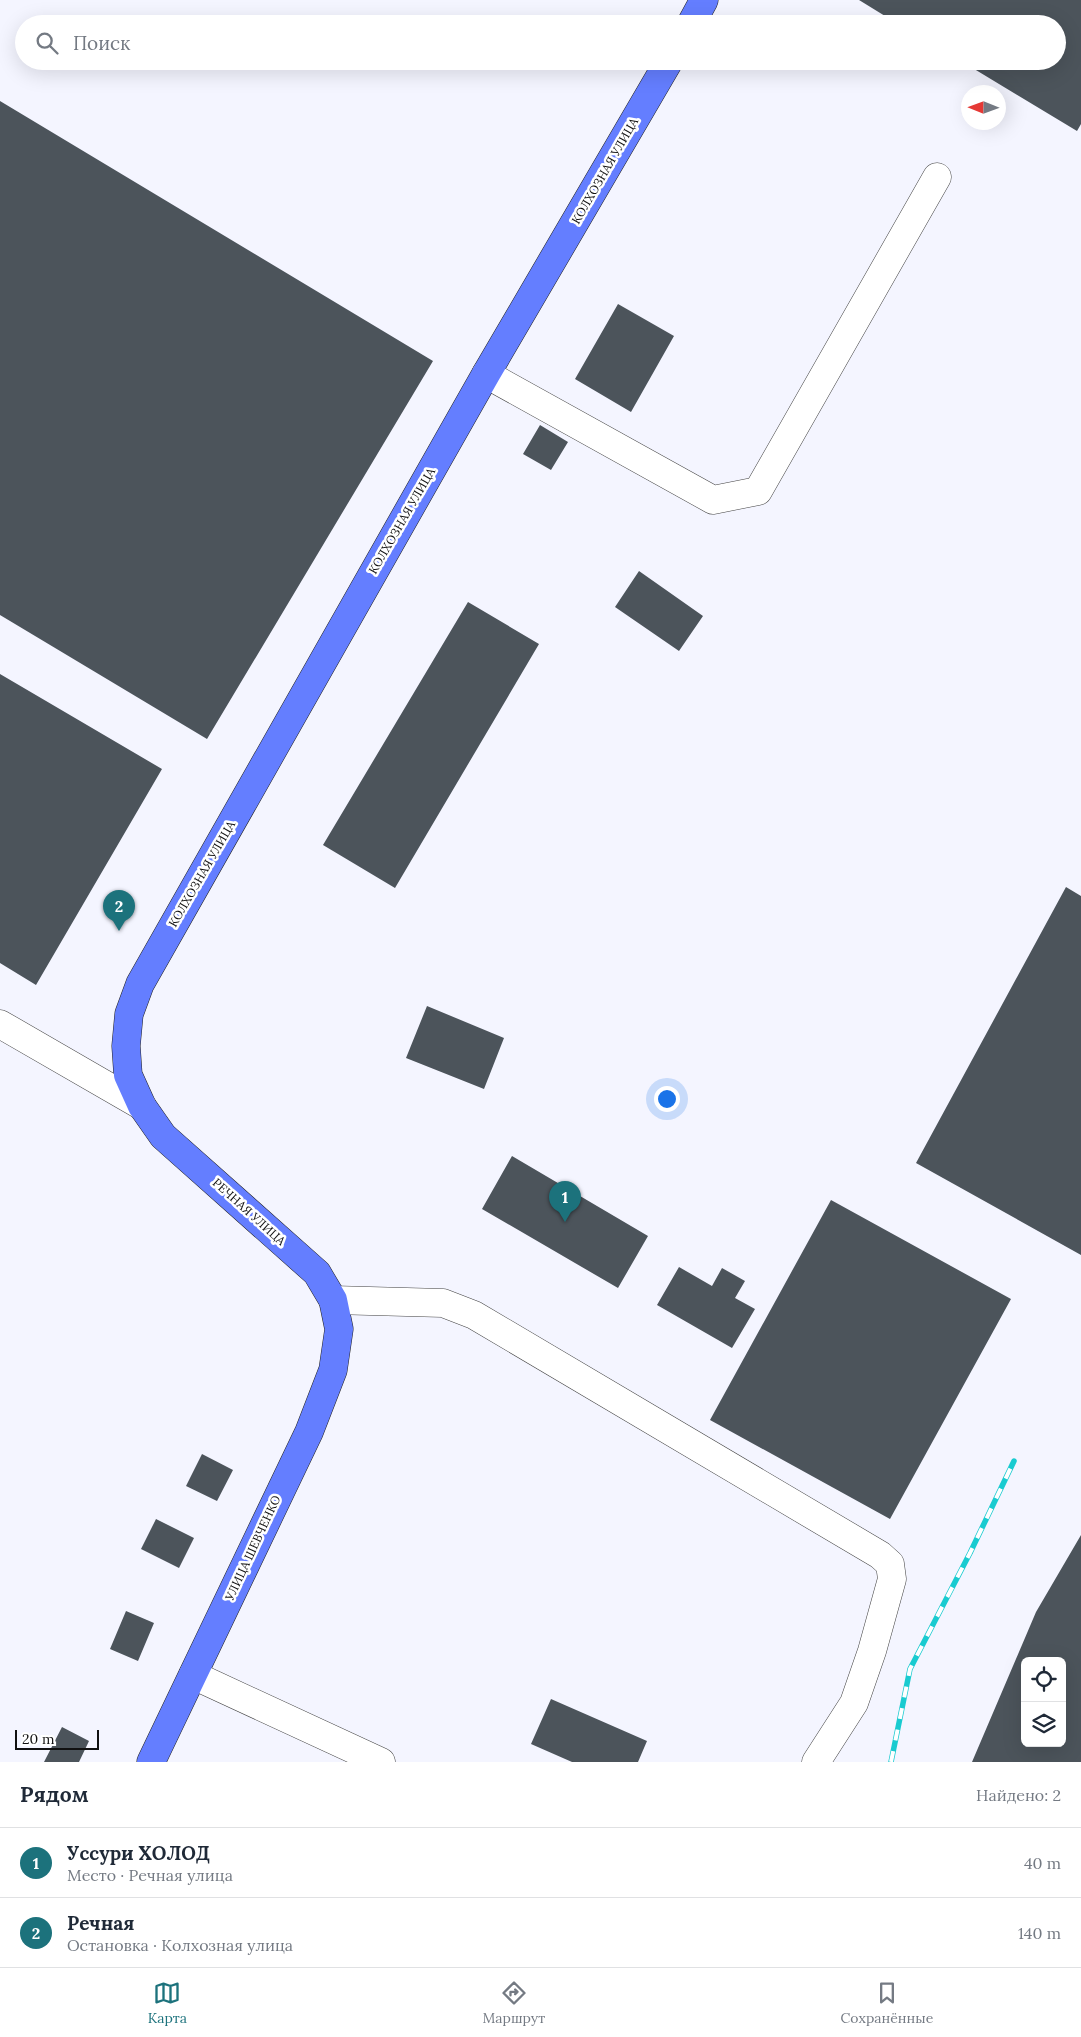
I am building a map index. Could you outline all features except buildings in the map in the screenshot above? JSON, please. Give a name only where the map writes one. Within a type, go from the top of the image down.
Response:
[{"type":"main road","points":[[695,15],[704,0]]},
{"type":"main road","name":"КОЛХОЗНАЯ УЛИЦА","points":[[140,984],[486,374],[664,70]]},
{"type":"main road","name":"РЕЧНАЯ УЛИЦА","points":[[140,984],[129,1014],[126,1046],[128,1075],[142,1106],[163,1136],[317,1273],[333,1300],[339,1329]]},
{"type":"main road","name":"УЛИЦА ШЕВЧЕНКО","points":[[151,1762],[308,1432],[333,1370],[339,1329]]},
{"type":"street","points":[[486,374],[713,500],[758,491],[937,177]]},
{"type":"street","name":"РЕЧНАЯ УЛИЦА","points":[[0,1024],[142,1106]]},
{"type":"street","points":[[333,1300],[443,1303],[474,1315],[880,1555],[890,1564],[892,1579],[872,1651],[854,1703],[816,1762]]},
{"type":"street","points":[[193,1675],[381,1762]]},
{"type":"railway","points":[[891,1762],[910,1669],[970,1553],[1014,1461]]},
{"type":"place","name":"Речная","points":[[119,931]]},
{"type":"place","name":"Уссури ХОЛОД","points":[[565,1222]]}]
